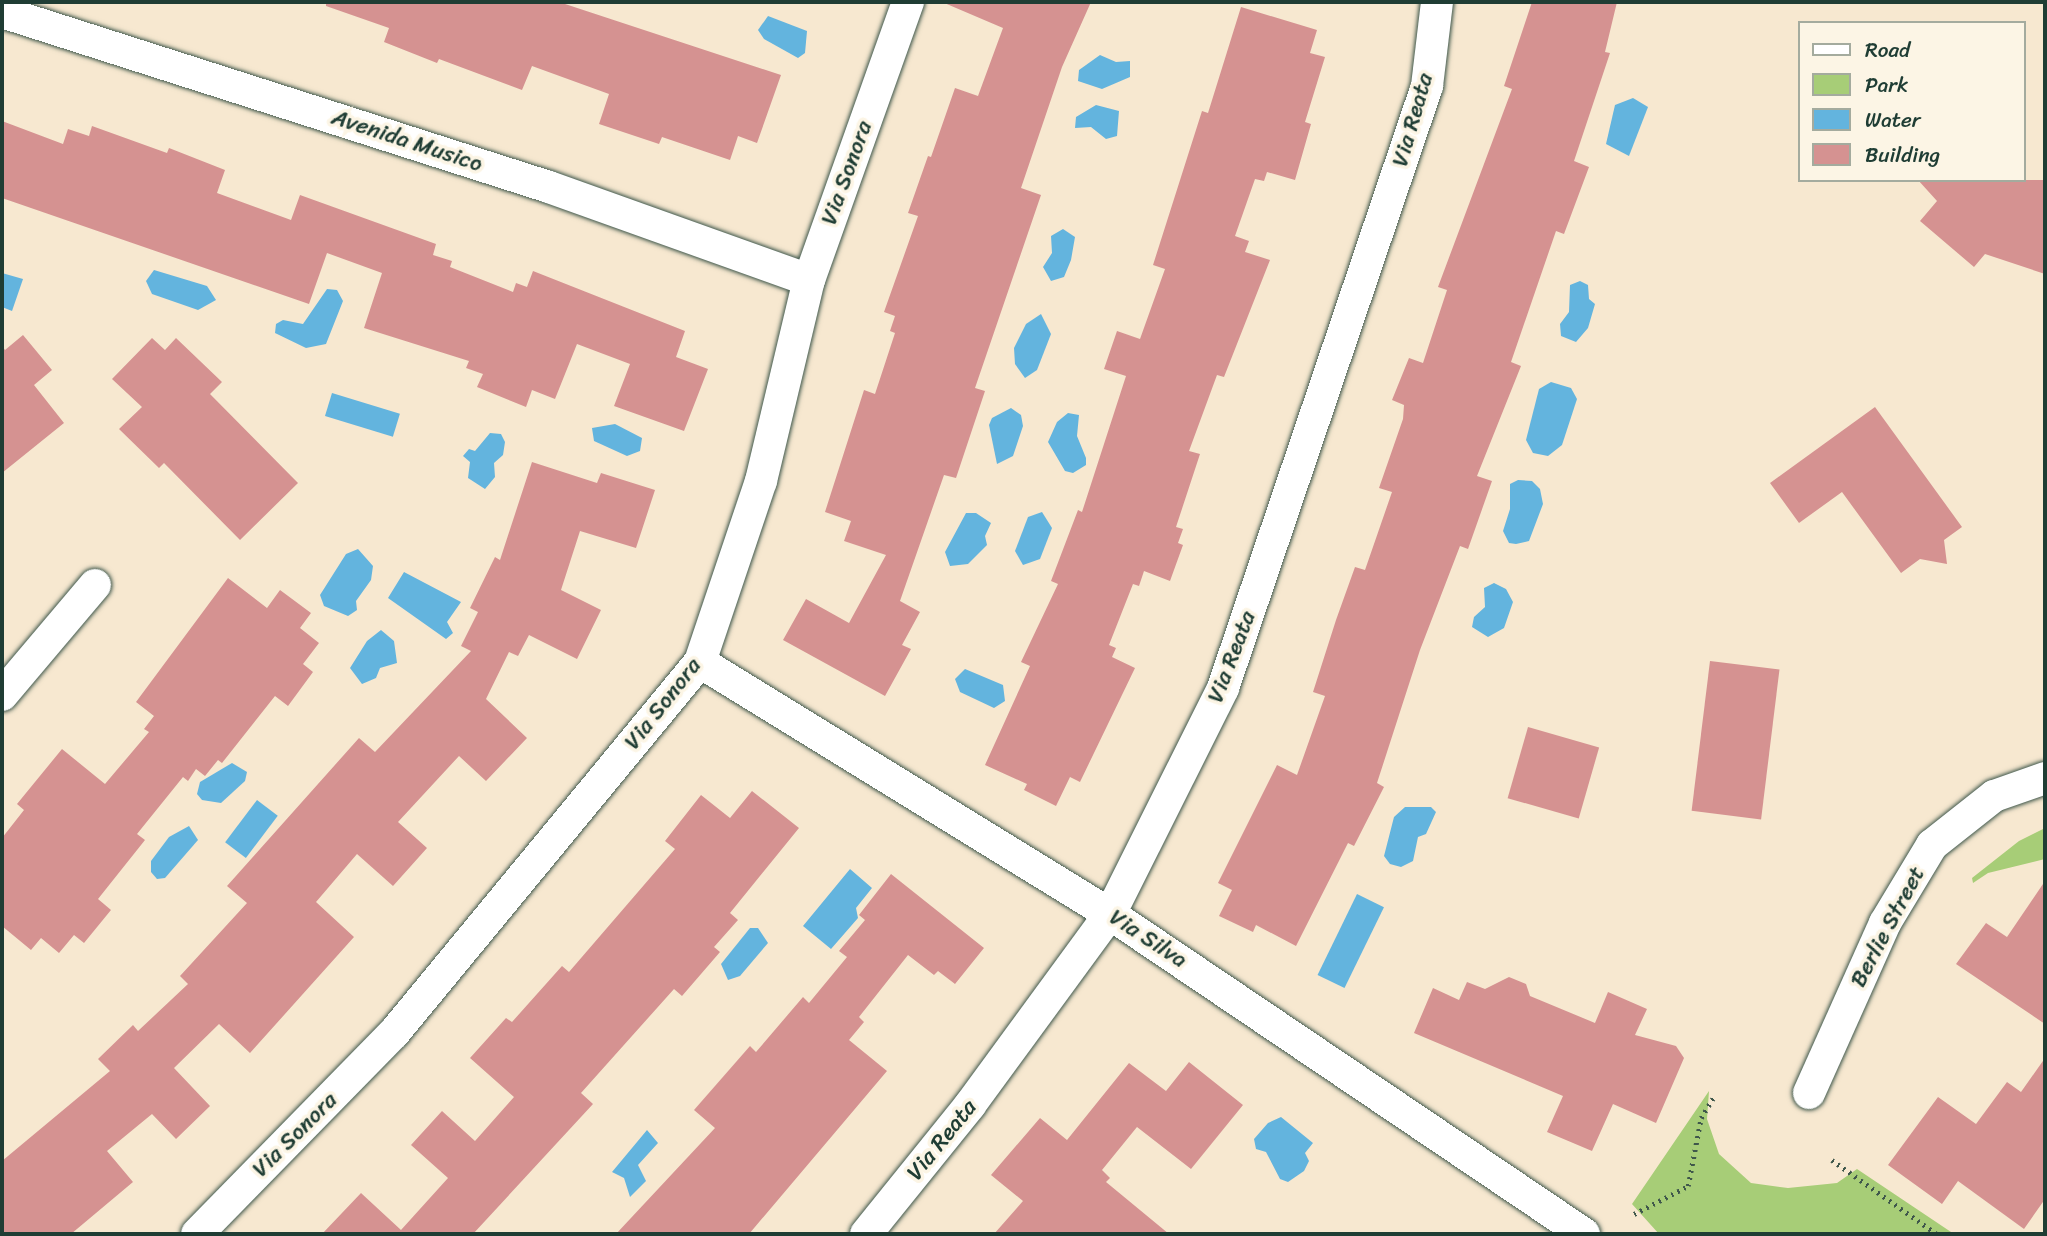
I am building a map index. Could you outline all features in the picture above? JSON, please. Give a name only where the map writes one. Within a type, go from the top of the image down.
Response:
[{"type":"street","name":"Via Sonora","points":[[197,1234],[394,1033],[700,662],[761,481],[809,280],[908,2]]},
{"type":"street","name":"Via Reata","points":[[866,1234],[970,1105],[1110,914],[1223,688],[1427,86],[1437,2]]},
{"type":"street","name":"Avenida Musico","points":[[2,12],[549,187],[809,280]]},
{"type":"street","points":[[2,695],[95,585]]},
{"type":"street","name":"Via Silva","points":[[700,662],[1110,914],[1584,1234]]},
{"type":"street","name":"Berlie Street","points":[[1809,1093],[1885,923],[1932,845],[1994,796],[2045,778]]},
{"type":"path","points":[[1634,1214],[1688,1186],[1701,1118],[1714,1096]]},
{"type":"path","points":[[1832,1160],[1937,1234]]},
{"type":"green space","points":[[2045,828],[2045,859],[1988,873],[1973,883],[1972,878],[2019,841]]},
{"type":"green space","points":[[1709,1091],[1707,1119],[1719,1154],[1751,1183],[1788,1188],[1837,1183],[1857,1169],[1954,1234],[1659,1234],[1632,1204]]},
{"type":"water","points":[[768,16],[807,31],[805,53],[798,58],[764,39],[758,30]]},
{"type":"water","points":[[1100,55],[1116,62],[1130,61],[1130,77],[1102,89],[1078,81],[1079,70]]},
{"type":"water","points":[[1633,98],[1648,107],[1629,156],[1606,144],[1615,105]]},
{"type":"water","points":[[1096,105],[1119,111],[1117,136],[1106,139],[1091,127],[1075,128],[1076,117]]},
{"type":"water","points":[[1063,229],[1075,237],[1071,260],[1064,277],[1051,281],[1043,267],[1052,253],[1051,236]]},
{"type":"water","points":[[154,270],[207,286],[216,300],[198,310],[152,294],[146,281]]},
{"type":"water","points":[[2,273],[23,279],[12,311],[2,307]]},
{"type":"water","points":[[1580,281],[1588,285],[1589,299],[1595,304],[1588,328],[1576,342],[1561,336],[1560,324],[1569,312],[1570,285]]},
{"type":"water","points":[[327,289],[337,290],[343,301],[326,344],[306,348],[275,333],[276,324],[283,320],[303,324]]},
{"type":"water","points":[[1041,314],[1051,334],[1037,370],[1025,378],[1015,364],[1014,348],[1026,324]]},
{"type":"water","points":[[1551,382],[1571,388],[1577,399],[1562,445],[1548,456],[1533,453],[1526,440],[1539,389]]},
{"type":"water","points":[[332,393],[400,414],[393,437],[325,416]]},
{"type":"water","points":[[1011,408],[1021,415],[1023,426],[1013,456],[997,464],[989,425],[992,418]]},
{"type":"water","points":[[1068,413],[1079,415],[1077,436],[1086,458],[1086,465],[1073,473],[1065,471],[1048,442],[1057,422]]},
{"type":"water","points":[[615,424],[642,438],[640,451],[627,456],[594,441],[592,428]]},
{"type":"water","points":[[490,433],[501,434],[505,442],[503,455],[494,463],[495,477],[485,489],[468,478],[470,462],[463,456],[469,449],[475,451]]},
{"type":"water","points":[[1518,480],[1532,481],[1540,489],[1543,504],[1529,541],[1516,544],[1509,543],[1503,531],[1510,509],[1510,484]]},
{"type":"water","points":[[1042,512],[1052,528],[1040,559],[1023,565],[1015,551],[1028,517]]},
{"type":"water","points":[[966,513],[976,513],[991,523],[985,536],[987,545],[968,564],[950,566],[945,552]]},
{"type":"water","points":[[358,549],[373,566],[371,580],[356,601],[357,610],[348,616],[324,606],[320,595],[346,554]]},
{"type":"water","points":[[404,572],[461,602],[447,622],[453,633],[446,639],[388,598]]},
{"type":"water","points":[[1494,583],[1506,589],[1513,602],[1504,628],[1488,637],[1472,627],[1474,617],[1485,607],[1484,588]]},
{"type":"water","points":[[381,630],[394,641],[397,663],[380,668],[376,678],[362,684],[350,668],[367,641]]},
{"type":"water","points":[[965,669],[1003,685],[1005,701],[994,708],[960,692],[955,679]]},
{"type":"water","points":[[232,763],[247,772],[245,781],[221,803],[202,800],[197,794],[200,782]]},
{"type":"water","points":[[257,800],[278,816],[246,858],[225,842]]},
{"type":"water","points":[[1405,807],[1431,807],[1436,812],[1426,834],[1418,837],[1413,861],[1401,867],[1390,864],[1384,856],[1394,817]]},
{"type":"water","points":[[189,826],[198,840],[165,878],[157,879],[151,872],[151,861],[169,837]]},
{"type":"water","points":[[850,869],[872,888],[856,908],[858,918],[831,949],[803,926]]},
{"type":"water","points":[[1357,894],[1384,907],[1345,988],[1318,975]]},
{"type":"water","points":[[750,928],[758,928],[768,943],[740,976],[728,980],[721,964]]},
{"type":"water","points":[[1281,1117],[1313,1143],[1305,1153],[1309,1161],[1304,1171],[1288,1182],[1280,1179],[1266,1152],[1256,1149],[1254,1139],[1268,1123]]},
{"type":"water","points":[[647,1130],[658,1143],[638,1165],[646,1181],[630,1197],[624,1178],[612,1172]]},
{"type":"building","points":[[326,2],[559,2],[781,75],[757,143],[738,136],[730,160],[662,137],[659,144],[599,124],[609,94],[532,66],[522,90],[439,59],[437,63],[384,42],[389,28],[326,6]]},
{"type":"building","points":[[942,2],[1091,2],[1062,67],[1021,188],[1041,195],[975,388],[985,391],[956,478],[944,475],[900,601],[920,612],[902,645],[911,649],[885,696],[783,640],[806,599],[849,623],[886,555],[844,541],[851,521],[825,512],[864,390],[875,394],[895,333],[890,331],[895,316],[884,312],[918,216],[908,213],[928,156],[931,157],[955,88],[978,96],[1003,28]]},
{"type":"building","points":[[1532,2],[1617,2],[1605,52],[1610,53],[1574,161],[1589,167],[1564,234],[1556,231],[1511,362],[1521,366],[1477,476],[1492,481],[1468,549],[1460,546],[1420,650],[1377,783],[1384,787],[1354,846],[1348,843],[1296,946],[1256,925],[1253,932],[1219,916],[1232,890],[1218,883],[1277,765],[1297,775],[1325,696],[1313,692],[1336,620],[1355,567],[1365,570],[1392,492],[1379,488],[1403,419],[1404,405],[1392,400],[1409,358],[1423,363],[1447,290],[1438,287],[1512,89],[1504,86]]},
{"type":"building","points":[[1241,7],[1317,30],[1310,53],[1325,57],[1305,122],[1311,124],[1295,180],[1267,172],[1264,181],[1255,179],[1235,236],[1249,241],[1245,252],[1270,260],[1224,377],[1217,375],[1189,451],[1200,454],[1176,527],[1183,529],[1178,543],[1183,545],[1170,581],[1144,571],[1139,586],[1133,584],[1109,645],[1116,648],[1112,657],[1135,668],[1080,782],[1070,777],[1056,806],[1024,790],[1027,784],[985,765],[1030,666],[1021,662],[1058,584],[1051,581],[1078,510],[1082,512],[1126,376],[1104,369],[1117,331],[1140,339],[1165,269],[1153,265],[1202,111],[1208,113]]},
{"type":"building","points":[[2,121],[63,144],[68,129],[89,136],[92,126],[167,153],[169,148],[225,170],[217,193],[291,220],[300,195],[436,244],[433,255],[452,261],[450,267],[513,292],[516,283],[527,287],[533,271],[685,331],[676,357],[708,369],[684,431],[614,406],[630,364],[577,344],[555,399],[532,390],[526,407],[477,387],[483,374],[466,368],[469,361],[364,328],[382,273],[327,253],[309,304],[2,198]]},
{"type":"building","points":[[2045,180],[2045,274],[1985,254],[1974,267],[1920,221],[1937,201],[1920,182]]},
{"type":"building","points":[[23,335],[52,370],[34,385],[64,423],[2,473],[2,346],[5,350]]},
{"type":"building","points":[[152,338],[165,350],[176,338],[222,382],[210,394],[298,483],[240,540],[164,463],[159,468],[119,429],[142,407],[112,379]]},
{"type":"building","points":[[1875,407],[1962,527],[1944,540],[1947,564],[1920,559],[1901,573],[1842,492],[1799,523],[1770,483]]},
{"type":"building","points":[[532,462],[597,483],[601,473],[655,490],[636,548],[580,531],[561,590],[601,610],[577,659],[529,635],[518,656],[509,652],[486,699],[527,738],[486,781],[459,756],[398,822],[427,848],[393,886],[357,854],[316,902],[354,937],[250,1053],[219,1024],[174,1068],[210,1106],[176,1139],[152,1114],[107,1151],[133,1182],[71,1234],[2,1234],[2,1161],[110,1071],[98,1059],[133,1025],[138,1031],[188,984],[180,976],[247,903],[227,886],[359,738],[375,752],[471,651],[461,646],[478,612],[470,608],[495,557],[500,560]]},
{"type":"building","points":[[228,578],[267,608],[280,590],[311,613],[300,628],[319,643],[303,664],[313,672],[288,706],[275,696],[222,763],[218,760],[205,776],[196,769],[188,781],[183,777],[137,834],[145,840],[98,899],[111,910],[84,943],[74,935],[59,953],[41,938],[31,950],[2,926],[2,838],[24,810],[17,804],[62,749],[105,784],[149,732],[144,729],[154,716],[136,702]]},
{"type":"building","points":[[1710,661],[1779,670],[1761,819],[1692,811]]},
{"type":"building","points":[[1528,727],[1599,747],[1579,819],[1508,798]]},
{"type":"building","points":[[752,791],[799,828],[730,913],[738,920],[714,947],[720,952],[682,996],[674,989],[581,1093],[593,1104],[473,1234],[322,1234],[361,1193],[401,1230],[448,1178],[411,1145],[442,1111],[475,1141],[514,1097],[470,1058],[506,1018],[512,1022],[562,966],[569,972],[675,849],[665,841],[701,795],[730,818]]},
{"type":"building","points":[[891,874],[984,948],[955,984],[938,971],[934,975],[908,955],[859,1017],[864,1022],[849,1040],[887,1071],[749,1234],[616,1234],[715,1128],[694,1110],[750,1046],[756,1052],[803,997],[809,1003],[847,957],[839,951],[865,920],[859,915]]},
{"type":"building","points":[[2045,881],[2045,1024],[1956,964],[1986,923],[2007,937]]},
{"type":"building","points":[[1509,977],[1526,984],[1530,996],[1595,1023],[1608,992],[1647,1009],[1635,1035],[1676,1046],[1684,1058],[1656,1123],[1613,1104],[1592,1151],[1547,1132],[1563,1096],[1414,1033],[1433,988],[1459,1000],[1467,982],[1485,989]]},
{"type":"building","points":[[2045,1058],[2045,1199],[2024,1229],[1958,1181],[1942,1204],[1888,1165],[1938,1097],[1976,1124],[2007,1082],[2021,1092]]},
{"type":"building","points":[[1189,1062],[1243,1105],[1191,1169],[1137,1127],[1102,1170],[1110,1178],[1106,1182],[1169,1234],[994,1234],[1023,1201],[991,1175],[1040,1118],[1067,1140],[1129,1063],[1166,1091]]}]
